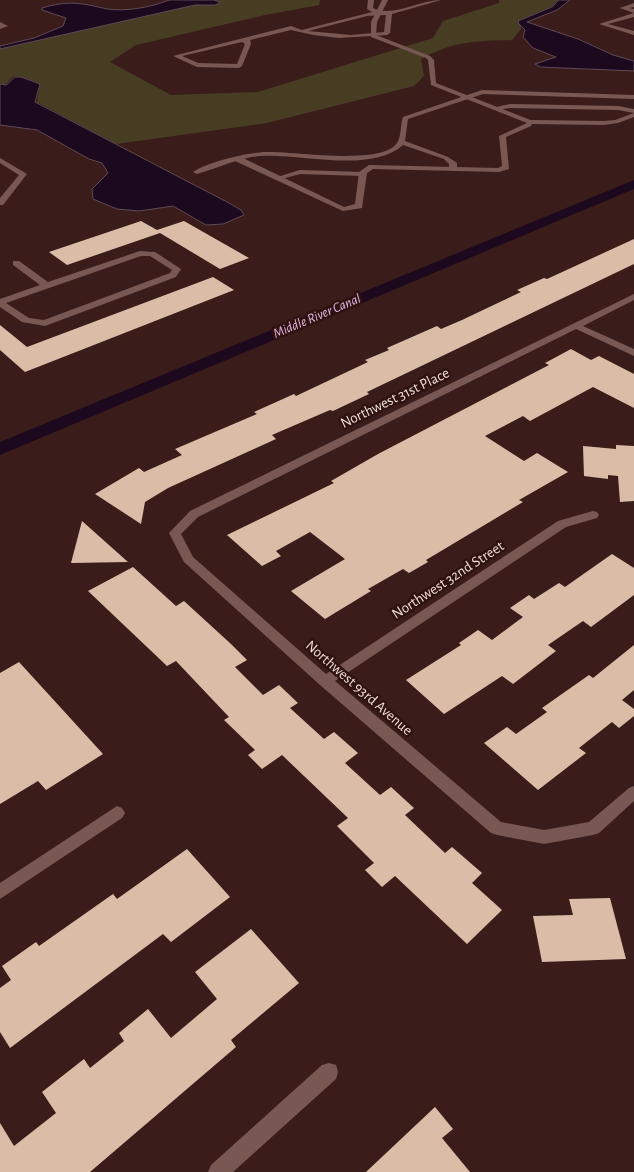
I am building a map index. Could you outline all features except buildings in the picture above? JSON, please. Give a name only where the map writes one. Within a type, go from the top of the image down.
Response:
[{"type":"street","points":[[371,0],[370,9],[378,13]]},
{"type":"street","points":[[373,36],[372,32],[378,13],[385,0]]},
{"type":"street","points":[[300,31],[367,14],[389,13],[438,0]]},
{"type":"street","points":[[634,5],[622,8],[634,13]]},
{"type":"street","points":[[373,36],[387,33],[389,13]]},
{"type":"street","points":[[632,31],[602,24],[634,13]]},
{"type":"street","points":[[243,40],[248,41],[248,44],[240,66],[197,65],[176,56],[291,28],[308,34],[352,32],[373,36],[428,57],[431,60],[433,84],[531,122],[604,123],[616,122],[634,115]]},
{"type":"street","points":[[197,172],[238,159],[266,154],[364,158],[395,149],[401,142],[405,118],[482,92],[634,97]]},
{"type":"street","points":[[495,108],[510,106],[618,108],[634,111]]},
{"type":"street","points":[[238,159],[343,209],[350,209],[359,206],[363,172],[372,167],[499,170],[506,167],[502,136],[529,125],[531,122]]},
{"type":"street","points":[[401,142],[446,158],[453,163],[453,169]]},
{"type":"street","points":[[364,158],[372,167]]},
{"type":"street","points":[[0,160],[23,174],[0,202]]},
{"type":"street","points":[[278,178],[300,172],[363,174]]},
{"type":"street","points":[[0,189],[9,190]]},
{"type":"street","points":[[140,253],[152,254],[177,269],[174,275],[45,323],[33,324],[20,319],[0,302],[140,253]]},
{"type":"street","points":[[16,263],[47,286]]},
{"type":"street","name":"Northwest 31st Place","points":[[175,534],[194,514],[634,297]]},
{"type":"street","points":[[576,326],[634,354]]},
{"type":"street","name":"Northwest 32nd Street","points":[[325,681],[562,524],[593,515]]},
{"type":"street","name":"Northwest 93rd Avenue","points":[[175,534],[188,559],[325,681],[497,828],[544,837],[593,828],[634,792]]},
{"type":"street","points":[[0,892],[117,813]]},
{"type":"street","points":[[218,1172],[329,1072]]},
{"type":"shaded area","points":[[169,0],[214,0],[220,2],[216,5],[195,5],[0,49],[0,46],[34,38],[63,26],[66,18],[42,10],[42,8],[75,3],[122,10],[147,7]]},
{"type":"shaded area","points":[[202,0],[320,0],[319,5],[265,15],[136,45],[110,62],[171,95],[258,92],[433,38],[443,21],[499,3],[499,0],[558,0],[552,6],[520,20],[521,29],[512,40],[455,45],[421,59],[424,76],[414,86],[267,123],[116,144],[37,102],[40,84],[24,77],[13,76],[5,85],[0,83],[0,48]]},
{"type":"shaded area","points":[[559,0],[570,0],[557,10],[527,22],[578,39],[613,55],[634,61],[634,71],[540,67],[535,64],[556,57],[533,48],[523,37],[525,30],[518,21],[552,7]]},
{"type":"shaded area","points":[[15,77],[21,77],[40,84],[35,102],[227,202],[241,210],[244,215],[223,224],[206,225],[173,206],[139,211],[117,209],[93,199],[92,189],[108,173],[102,163],[89,159],[37,130],[0,125],[0,84],[6,85]]},
{"type":"waterway","name":"Middle River Canal","points":[[0,449],[634,184]]}]
